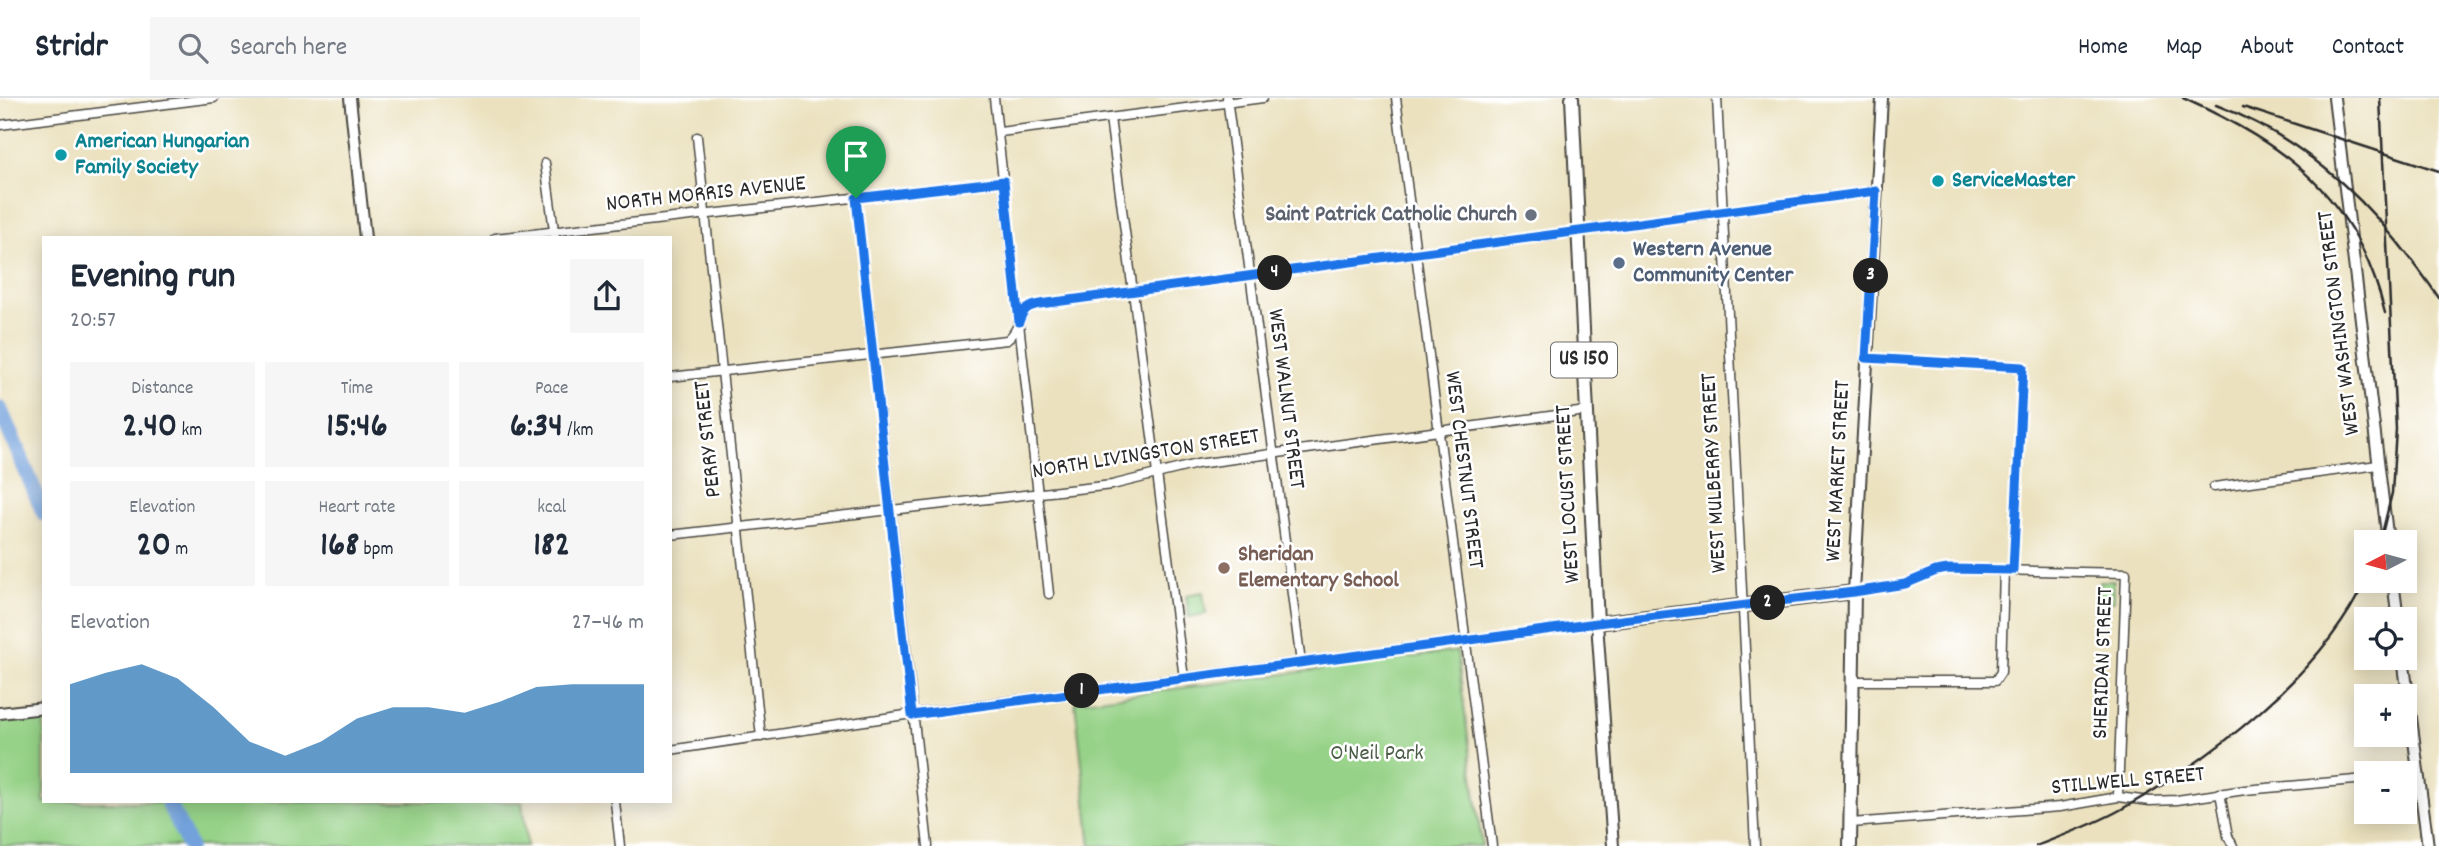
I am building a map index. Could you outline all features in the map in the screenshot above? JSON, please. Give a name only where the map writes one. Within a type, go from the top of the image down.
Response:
[{"type":"main road","name":"WEST LOCUST STREET","points":[[1573,98],[1597,623]]},
{"type":"main road","points":[[1597,623],[1854,592]]},
{"type":"main road","name":"WEST MARKET STREET","points":[[1850,846],[1854,592]]},
{"type":"street","points":[[0,125],[214,98]]},
{"type":"street","points":[[350,98],[365,236]]},
{"type":"street","points":[[995,98],[1049,594]]},
{"type":"street","points":[[1000,132],[1227,100],[1263,98]]},
{"type":"street","name":"WEST CHESTNUT STREET","points":[[1396,98],[1492,846]]},
{"type":"street","name":"WEST MULBERRY STREET","points":[[1717,98],[1755,846]]},
{"type":"street","name":"WEST MARKET STREET","points":[[1854,592],[1881,98]]},
{"type":"street","name":"WEST WASHINGTON STREET","points":[[2334,98],[2386,530]]},
{"type":"street","name":"WEST WALNUT STREET","points":[[1227,100],[1301,663]]},
{"type":"street","points":[[1110,118],[1184,678]]},
{"type":"street","name":"PERRY STREET","points":[[697,137],[761,737]]},
{"type":"street","points":[[545,163],[555,235]]},
{"type":"street","name":"NORTH MORRIS AVENUE","points":[[535,236],[1004,181]]},
{"type":"street","points":[[672,377],[1007,340],[1013,335],[1023,312],[1030,306],[1876,191]]},
{"type":"street","points":[[856,198],[928,846]]},
{"type":"street","points":[[1853,681],[1989,682],[1998,679],[2001,672],[2023,367],[1866,358]]},
{"type":"street","name":"NORTH LIVINGSTON STREET","points":[[672,535],[1112,485],[1198,464],[1586,411]]},
{"type":"street","points":[[2214,487],[2378,465]]},
{"type":"street","points":[[1854,592],[1905,584],[1948,569],[2009,570]]},
{"type":"street","name":"SHERIDAN STREET","points":[[2009,570],[2126,573],[2118,797]]},
{"type":"street","points":[[672,750],[1597,623]]},
{"type":"street","name":"WEST LOCUST STREET","points":[[1597,623],[1613,846]]},
{"type":"street","points":[[2405,670],[2428,846]]},
{"type":"street","points":[[0,713],[42,708]]},
{"type":"street","name":"STILLWELL STREET","points":[[1851,822],[2060,807],[2118,797],[2161,801],[2354,780]]},
{"type":"street","points":[[2220,793],[2228,836],[2233,846]]},
{"type":"street","points":[[615,803],[620,846]]},
{"type":"green space","points":[[2100,581],[2114,581],[2114,601],[2099,601]]},
{"type":"green space","points":[[1203,592],[1206,614],[1189,617],[1186,595]]},
{"type":"green space","name":"O'Neil Park","points":[[1457,651],[1482,846],[1091,846],[1075,702]]},
{"type":"green space","points":[[42,716],[42,803],[522,803],[527,846],[0,846],[0,721]]},
{"type":"waterway","points":[[0,409],[42,508]]},
{"type":"waterway","points":[[168,803],[189,846]]},
{"type":"railway","points":[[2183,98],[2254,135],[2285,156],[2312,180],[2336,206],[2356,237],[2373,272],[2385,313]]},
{"type":"railway","points":[[2380,98],[2396,429],[2392,493],[2383,530]]},
{"type":"railway","points":[[2216,105],[2251,120],[2284,139],[2342,184],[2394,237],[2439,298]]},
{"type":"railway","points":[[2243,107],[2439,171]]},
{"type":"railway","points":[[2036,846],[2120,810],[2155,790],[2226,740],[2293,681],[2322,648],[2358,593]]},
{"type":"place","name":"American Hungarian Family Society","points":[[61,155]]},
{"type":"place","name":"ServiceMaster","points":[[1938,181]]},
{"type":"place","name":"Saint Patrick Catholic Church","points":[[1531,215]]},
{"type":"place","name":"Western Avenue Community Center","points":[[1619,263]]},
{"type":"place","name":"Sheridan Elementary School","points":[[1224,568]]},
{"type":"route","points":[[1004,181],[1019,322],[1023,312],[1030,306],[1040,304],[1876,191],[1866,358],[2023,367],[2013,570],[1948,569],[1905,584],[1854,592],[1597,623],[912,715],[856,198],[1004,181]]}]
